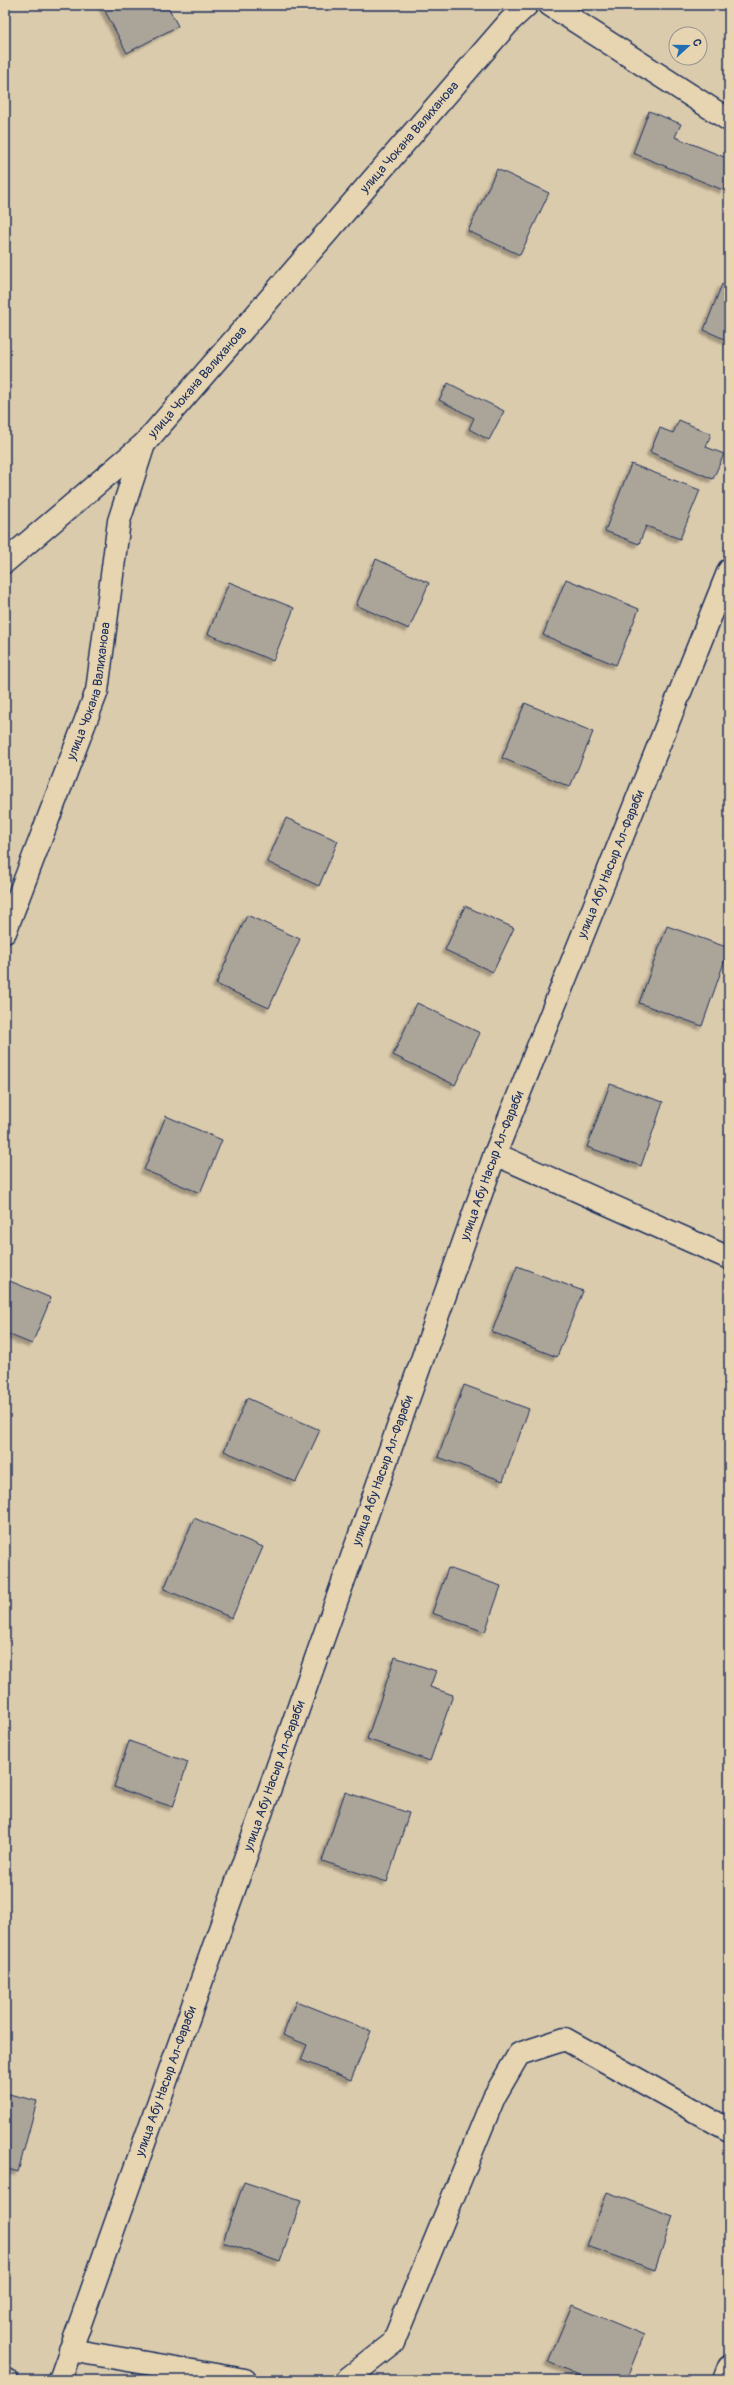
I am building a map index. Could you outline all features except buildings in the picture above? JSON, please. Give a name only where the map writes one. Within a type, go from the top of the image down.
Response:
[{"type":"street","name":"улица Чокана Валиханова","points":[[5,932],[97,691],[119,521],[144,444],[505,13],[526,5]]},
{"type":"street","points":[[550,5],[729,120]]},
{"type":"street","points":[[5,562],[144,444]]},
{"type":"street","name":"улица Абу Насыр Ал-Фараби","points":[[60,2380],[495,1154],[729,570]]},
{"type":"street","points":[[495,1154],[729,1258]]},
{"type":"street","points":[[346,2380],[393,2343],[494,2096],[520,2054],[565,2039],[729,2130]]},
{"type":"street","points":[[70,2350],[245,2380]]},
{"type":"street","points":[[724,2380],[729,2367]]}]
